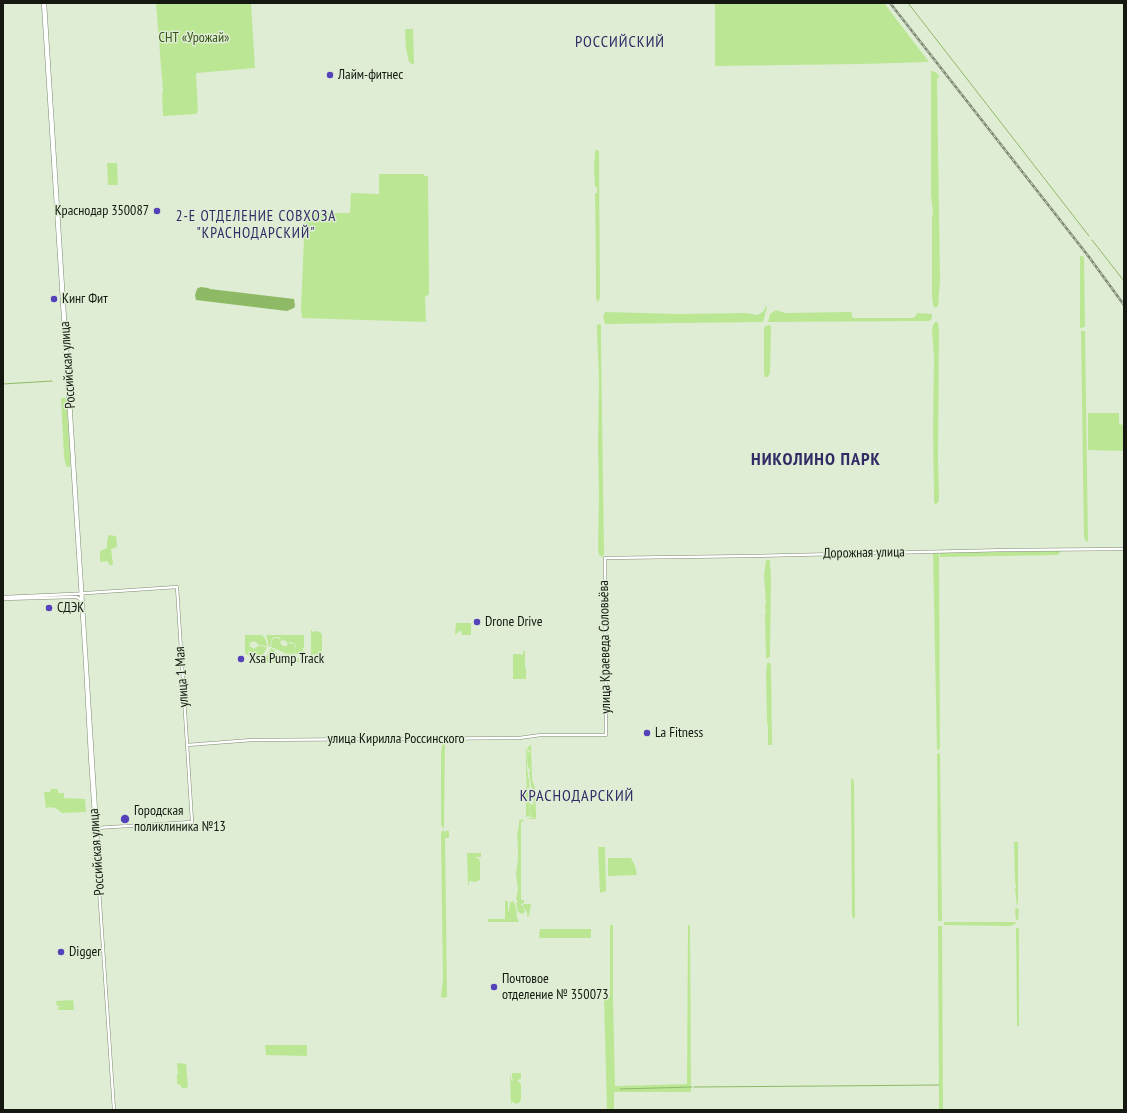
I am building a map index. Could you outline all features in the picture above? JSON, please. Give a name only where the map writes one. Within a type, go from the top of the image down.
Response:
[{"type":"main road","name":"Российская улица","points":[[44,3],[80,594],[115,1110]]},
{"type":"main road","name":"Дорожная улица","points":[[605,558],[1124,549]]},
{"type":"main road","name":"улица Краеведа Соловьёва","points":[[605,558],[606,735]]},
{"type":"main road","name":"улица 1 Мая","points":[[80,594],[177,587],[192,822],[96,828]]},
{"type":"main road","name":"Российская улица","points":[[80,594],[82,596],[84,608],[96,828]]},
{"type":"main road","points":[[3,598],[56,597],[80,594]]},
{"type":"main road","points":[[41,597],[80,594]]},
{"type":"main road","points":[[56,597],[80,594]]},
{"type":"main road","name":"улица Кирилла Россинского","points":[[187,745],[246,740],[519,738],[541,735],[606,735]]},
{"type":"green space","name":"СНТ «Урожай»","points":[[156,3],[251,3],[255,68],[197,73],[198,111],[196,114],[164,116]]},
{"type":"green space","points":[[715,3],[884,3],[929,62],[715,66]]},
{"type":"green space","points":[[405,29],[413,29],[414,64],[409,62],[406,49]]},
{"type":"green space","points":[[931,71],[938,74],[939,77],[937,79],[940,281],[938,306],[935,308],[933,305],[932,296],[933,213],[931,195]]},
{"type":"green space","points":[[596,150],[599,151],[599,301],[597,301],[596,298],[595,193],[597,193],[597,187],[595,187],[594,168]]},
{"type":"green space","points":[[107,163],[117,163],[118,185],[108,185]]},
{"type":"green space","points":[[379,174],[424,174],[424,176],[428,176],[429,294],[425,297],[426,322],[302,318],[301,310],[305,213],[350,213],[351,193],[379,194]]},
{"type":"green space","points":[[1080,256],[1083,256],[1084,259],[1085,327],[1080,328]]},
{"type":"green space","points":[[766,306],[763,322],[605,324],[603,317],[605,312],[679,314],[746,313],[757,315],[763,312]]},
{"type":"green space","points":[[776,310],[785,313],[850,312],[854,318],[912,318],[915,317],[917,313],[932,314],[932,316],[931,320],[929,321],[768,322],[770,314]]},
{"type":"green space","points":[[936,321],[938,323],[939,331],[939,497],[938,503],[935,504],[933,431],[934,358],[932,329]]},
{"type":"green space","points":[[600,324],[604,554],[602,557],[599,555],[598,548],[599,379],[597,325]]},
{"type":"green space","points":[[765,326],[771,326],[770,373],[768,377],[765,377],[764,329]]},
{"type":"green space","points":[[1081,331],[1085,331],[1088,542],[1084,537]]},
{"type":"green space","points":[[61,398],[66,398],[70,467],[66,466],[64,456]]},
{"type":"green space","points":[[1088,413],[1119,413],[1119,424],[1124,425],[1124,451],[1088,450]]},
{"type":"green space","points":[[108,535],[116,536],[117,547],[111,549],[112,565],[109,565],[108,561],[101,562],[100,560],[100,551],[107,548]]},
{"type":"green space","points":[[1061,551],[1058,555],[940,557],[940,553]]},
{"type":"green space","points":[[933,553],[939,553],[940,749],[937,750]]},
{"type":"green space","points":[[766,560],[770,560],[771,579],[770,657],[768,658],[766,658],[766,602],[764,577]]},
{"type":"green space","points":[[456,623],[471,623],[471,635],[462,635],[461,630],[455,635]]},
{"type":"green space","points":[[311,630],[312,632],[318,631],[322,635],[322,651],[319,655],[313,654],[313,659],[311,659]]},
{"type":"green space","points":[[245,635],[262,635],[266,640],[267,646],[258,645],[254,641],[250,643],[248,642],[250,646],[248,647],[254,649],[258,646],[267,647],[264,653],[254,658],[246,654]]},
{"type":"green space","points":[[266,635],[304,635],[304,647],[302,649],[304,654],[295,654],[295,644],[291,642],[287,643],[285,640],[282,641],[279,637],[272,638],[270,647],[268,646]]},
{"type":"green space","points":[[274,638],[280,639],[280,643],[283,646],[287,646],[288,643],[294,644],[296,649],[294,654],[285,653],[271,647],[272,640]]},
{"type":"green space","points":[[271,648],[279,655],[294,655],[293,659],[297,660],[299,658],[299,662],[257,662],[267,656]]},
{"type":"green space","points":[[523,651],[525,651],[526,679],[513,679],[513,654],[523,655]]},
{"type":"green space","points":[[767,663],[770,663],[771,666],[772,745],[768,745]]},
{"type":"green space","points":[[445,741],[444,829],[441,825],[441,753],[442,746]]},
{"type":"green space","points":[[531,745],[532,779],[535,788],[536,817],[535,819],[527,819],[534,817],[530,817],[530,804],[533,805],[534,800],[532,798],[530,800],[530,795],[531,797],[534,794],[531,786],[529,772],[530,767],[529,770],[528,768],[528,752],[530,753],[530,750],[528,751],[528,748]]},
{"type":"green space","points":[[527,747],[528,776],[527,778],[526,749]]},
{"type":"green space","points":[[940,753],[942,921],[938,921],[937,754]]},
{"type":"green space","points":[[529,778],[529,788],[527,788],[529,790],[530,815],[526,818],[526,780]]},
{"type":"green space","points":[[852,778],[854,782],[854,919],[852,916]]},
{"type":"green space","points":[[51,789],[58,789],[58,793],[64,793],[64,798],[85,799],[86,812],[62,813],[54,807],[48,807],[46,809],[44,792],[50,792]]},
{"type":"green space","points":[[522,819],[524,821],[521,822],[521,900],[524,900],[524,903],[521,904],[522,906],[524,904],[531,904],[529,916],[527,916],[527,912],[523,906],[525,912],[522,914],[518,912],[516,903],[518,902],[516,899],[518,890],[516,874],[518,859],[517,835],[519,821]]},
{"type":"green space","points":[[443,830],[445,833],[445,831],[449,831],[449,838],[445,838],[447,997],[443,998],[441,997],[443,979],[441,833]]},
{"type":"green space","points":[[1014,842],[1018,842],[1017,908],[1015,888]]},
{"type":"green space","points":[[598,847],[605,847],[606,891],[600,893]]},
{"type":"green space","points":[[467,853],[481,853],[481,857],[475,857],[479,859],[480,862],[480,879],[475,882],[469,881],[469,885],[468,885]]},
{"type":"green space","points":[[608,858],[631,858],[637,875],[608,876]]},
{"type":"green space","points":[[513,900],[519,922],[488,922],[488,919],[505,919],[505,901],[508,901],[509,911],[510,902],[513,902]]},
{"type":"green space","points":[[1015,909],[1019,909],[1018,920],[1016,920]]},
{"type":"green space","points":[[944,922],[1017,923],[1011,926],[944,925]]},
{"type":"green space","points":[[610,925],[613,925],[615,1086],[687,1084],[688,925],[690,925],[691,1092],[614,1092],[614,1110],[607,1110],[604,998],[610,997]]},
{"type":"green space","points":[[938,926],[942,926],[943,1110],[939,1110]]},
{"type":"green space","points":[[1016,928],[1019,928],[1019,1026],[1017,1026]]},
{"type":"green space","points":[[540,929],[591,929],[591,937],[541,938],[539,937]]},
{"type":"green space","points":[[73,1000],[74,1010],[58,1010],[58,1007],[64,1006],[57,1006],[56,1001]]},
{"type":"green space","points":[[265,1045],[307,1045],[307,1056],[266,1055]]},
{"type":"green space","points":[[177,1063],[186,1064],[188,1087],[182,1088],[179,1084],[177,1084]]},
{"type":"green space","points":[[512,1073],[521,1073],[521,1079],[517,1080],[521,1084],[521,1099],[517,1104],[512,1102],[511,1104],[510,1076],[511,1081],[514,1080],[512,1079]]},
{"type":"shaded area","points":[[201,287],[294,299],[295,306],[287,311],[196,300],[195,295],[197,289]]},
{"type":"waterway","points":[[908,3],[1089,236]]},
{"type":"waterway","points":[[1092,240],[1124,281]]},
{"type":"waterway","points":[[3,384],[52,381]]},
{"type":"waterway","points":[[826,1086],[939,1085]]},
{"type":"waterway","points":[[694,1087],[825,1086]]},
{"type":"waterway","points":[[620,1089],[692,1087]]},
{"type":"railway","points":[[890,3],[1089,257],[1124,305]]},
{"type":"place","name":"Лайм-фитнес","points":[[330,75]]},
{"type":"place","name":"Краснодар 350087","points":[[157,211]]},
{"type":"place","name":"Кинг Фит","points":[[54,299]]},
{"type":"place","name":"СДЭК","points":[[49,608]]},
{"type":"place","name":"Drone Drive","points":[[477,622]]},
{"type":"place","name":"Xsa Pump Track","points":[[241,659]]},
{"type":"place","name":"La Fitness","points":[[647,733]]},
{"type":"place","name":"Городская поликлиника №13","points":[[125,819]]},
{"type":"place","name":"Digger","points":[[61,952]]},
{"type":"place","name":"Почтовое отделение № 350073","points":[[494,987]]},
{"type":"district","name":"РОССИЙСКИЙ","points":[[620,42]]},
{"type":"district","name":"2-Е ОТДЕЛЕНИЕ СОВХОЗА \"КРАСНОДАРСКИЙ\"","points":[[256,226]]},
{"type":"district","name":"НИКОЛИНО ПАРК","points":[[816,460]]},
{"type":"district","name":"КРАСНОДАРСКИЙ","points":[[577,796]]}]
